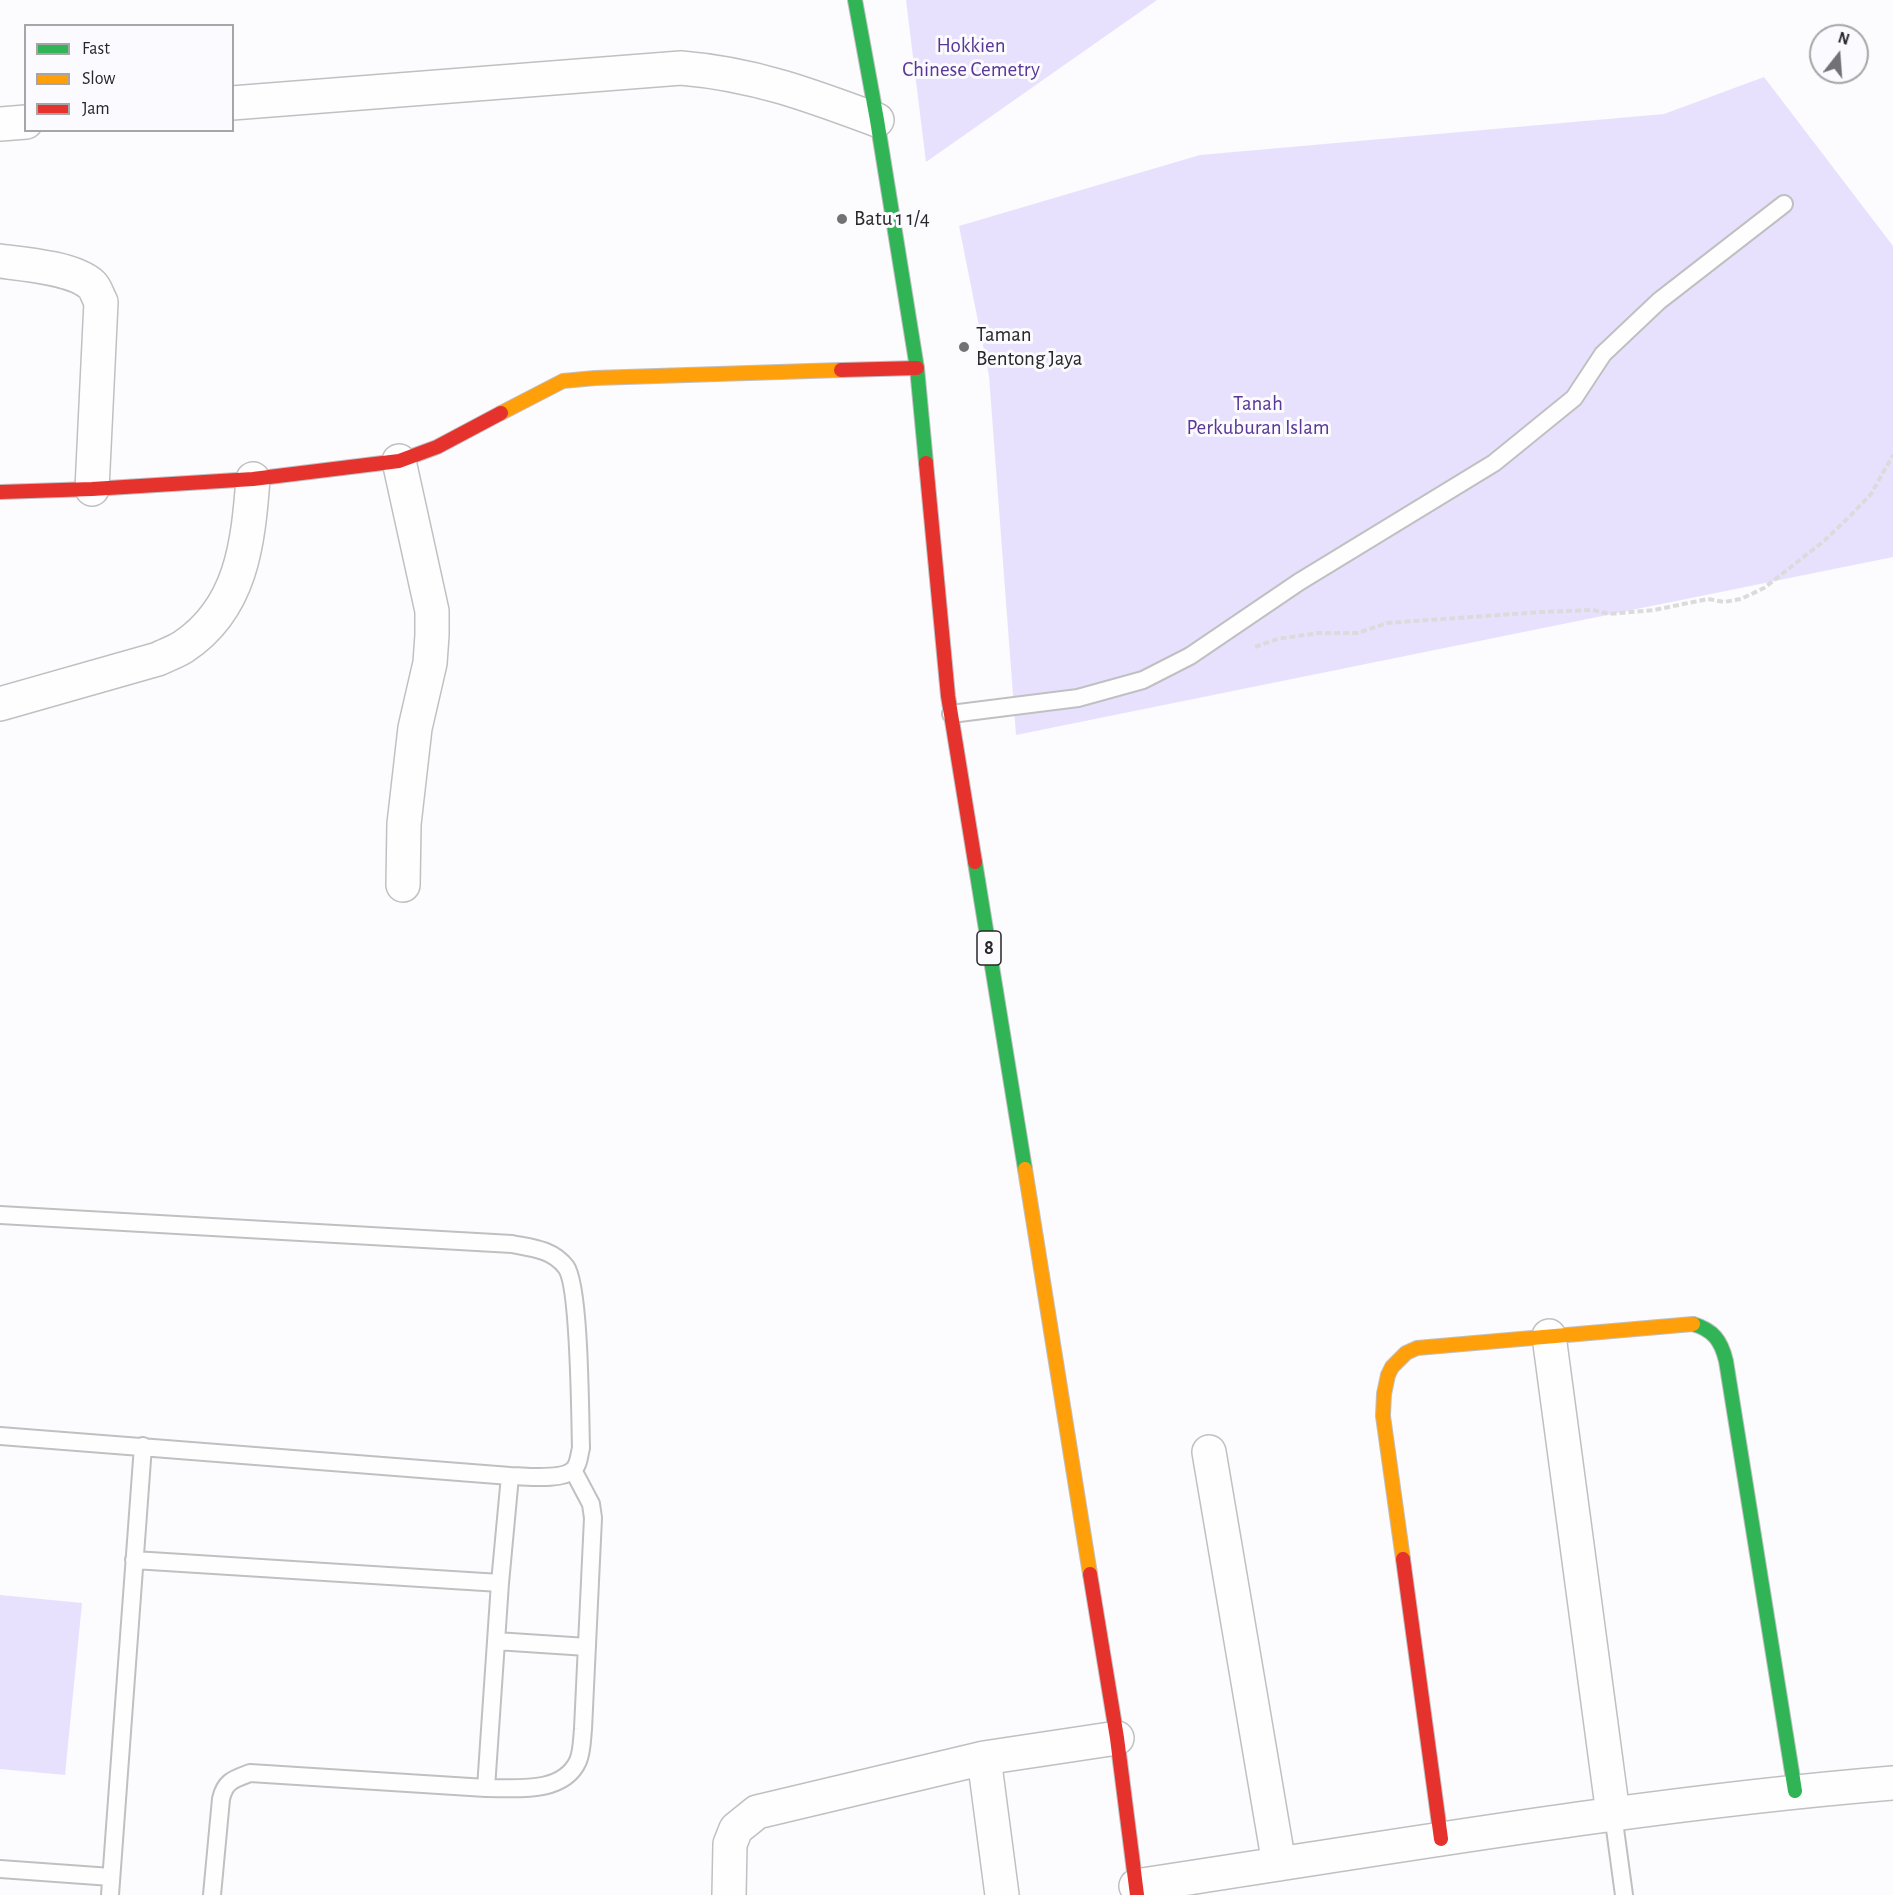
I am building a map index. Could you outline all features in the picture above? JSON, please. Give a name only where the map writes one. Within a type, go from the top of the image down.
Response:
[{"type":"street","name":"8","points":[[855,0],[917,368],[951,714],[1117,1738],[1136,1890]]},
{"type":"street","points":[[234,103],[681,68],[718,71],[762,80],[877,120]]},
{"type":"street","points":[[0,124],[24,122]]},
{"type":"street","points":[[0,261],[59,270],[92,285],[100,302],[92,489]]},
{"type":"street","points":[[0,492],[253,479],[399,461],[446,442],[563,381],[917,368]]},
{"type":"street","points":[[399,461],[432,611],[430,663],[415,728],[404,824],[403,885]]},
{"type":"street","points":[[0,704],[158,659],[182,647],[203,631],[233,589],[244,559],[249,532],[253,479]]},
{"type":"street","points":[[1441,1839],[1383,1416],[1383,1389],[1388,1373],[1404,1353],[1417,1348],[1690,1323],[1708,1329],[1717,1338],[1724,1353],[1730,1382],[1795,1791]]},
{"type":"street","points":[[1549,1336],[1613,1814]]},
{"type":"street","points":[[1209,1452],[1279,1864]]},
{"type":"street","points":[[729,1895],[730,1844],[736,1829],[757,1812],[984,1758],[1117,1738]]},
{"type":"street","points":[[984,1758],[1002,1895]]},
{"type":"street","points":[[1136,1890],[1279,1864],[1613,1814],[1795,1791],[1893,1783]]},
{"type":"lane","points":[[951,714],[1078,698],[1143,680],[1190,656],[1299,582],[1494,463],[1574,398],[1603,354],[1659,300],[1784,204]]},
{"type":"lane","points":[[0,1215],[512,1244],[544,1250],[555,1256],[566,1267],[570,1275],[575,1305],[581,1448],[578,1463],[573,1470],[559,1476],[510,1476],[0,1436]]},
{"type":"lane","points":[[110,1895],[143,1446]]},
{"type":"lane","points":[[212,1895],[224,1788],[234,1779],[250,1773],[486,1788],[529,1788],[560,1782],[570,1773],[579,1760],[581,1746],[593,1518],[591,1503],[573,1470]]},
{"type":"lane","points":[[486,1788],[510,1476]]},
{"type":"lane","points":[[134,1560],[500,1583]]},
{"type":"lane","points":[[496,1641],[587,1647]]},
{"type":"lane","points":[[1613,1814],[1624,1895]]},
{"type":"lane","points":[[0,1869],[111,1877]]},
{"type":"path","points":[[1247,650],[1276,639],[1319,633],[1358,633],[1387,623],[1542,612],[1593,610],[1609,614],[1654,610],[1708,599],[1724,602],[1741,599],[1764,588],[1824,540],[1871,494],[1893,455]]},
{"type":"green space","name":"Hokkien Chinese Cemetry","points":[[906,0],[1157,0],[926,162]]},
{"type":"green space","name":"Tanah Perkuburan Islam","points":[[1764,77],[1893,246],[1893,557],[1016,735],[989,376],[959,226],[1200,155],[1664,114]]},
{"type":"green space","points":[[0,1595],[82,1603],[65,1775],[0,1769]]},
{"type":"traffic: fast","points":[[855,0],[917,368],[926,463]]},
{"type":"traffic: fast","points":[[975,862],[1025,1169]]},
{"type":"traffic: fast","points":[[1693,1324],[1706,1329],[1715,1337],[1722,1347],[1726,1361],[1795,1791]]},
{"type":"traffic: slow","points":[[501,413],[563,381],[841,370]]},
{"type":"traffic: slow","points":[[1025,1169],[1090,1574]]},
{"type":"traffic: slow","points":[[1403,1559],[1383,1416],[1388,1375],[1392,1367],[1406,1353],[1417,1348],[1693,1324]]},
{"type":"traffic: jam","points":[[841,370],[917,368]]},
{"type":"traffic: jam","points":[[0,492],[253,479],[399,461],[437,447],[501,413]]},
{"type":"traffic: jam","points":[[926,463],[948,696],[975,862]]},
{"type":"traffic: jam","points":[[1403,1559],[1441,1839]]},
{"type":"traffic: jam","points":[[1090,1574],[1117,1738],[1137,1895]]},
{"type":"place","name":"Batu 1 1/4","points":[[842,219]]},
{"type":"place","name":"Taman Bentong Jaya","points":[[964,347]]}]
